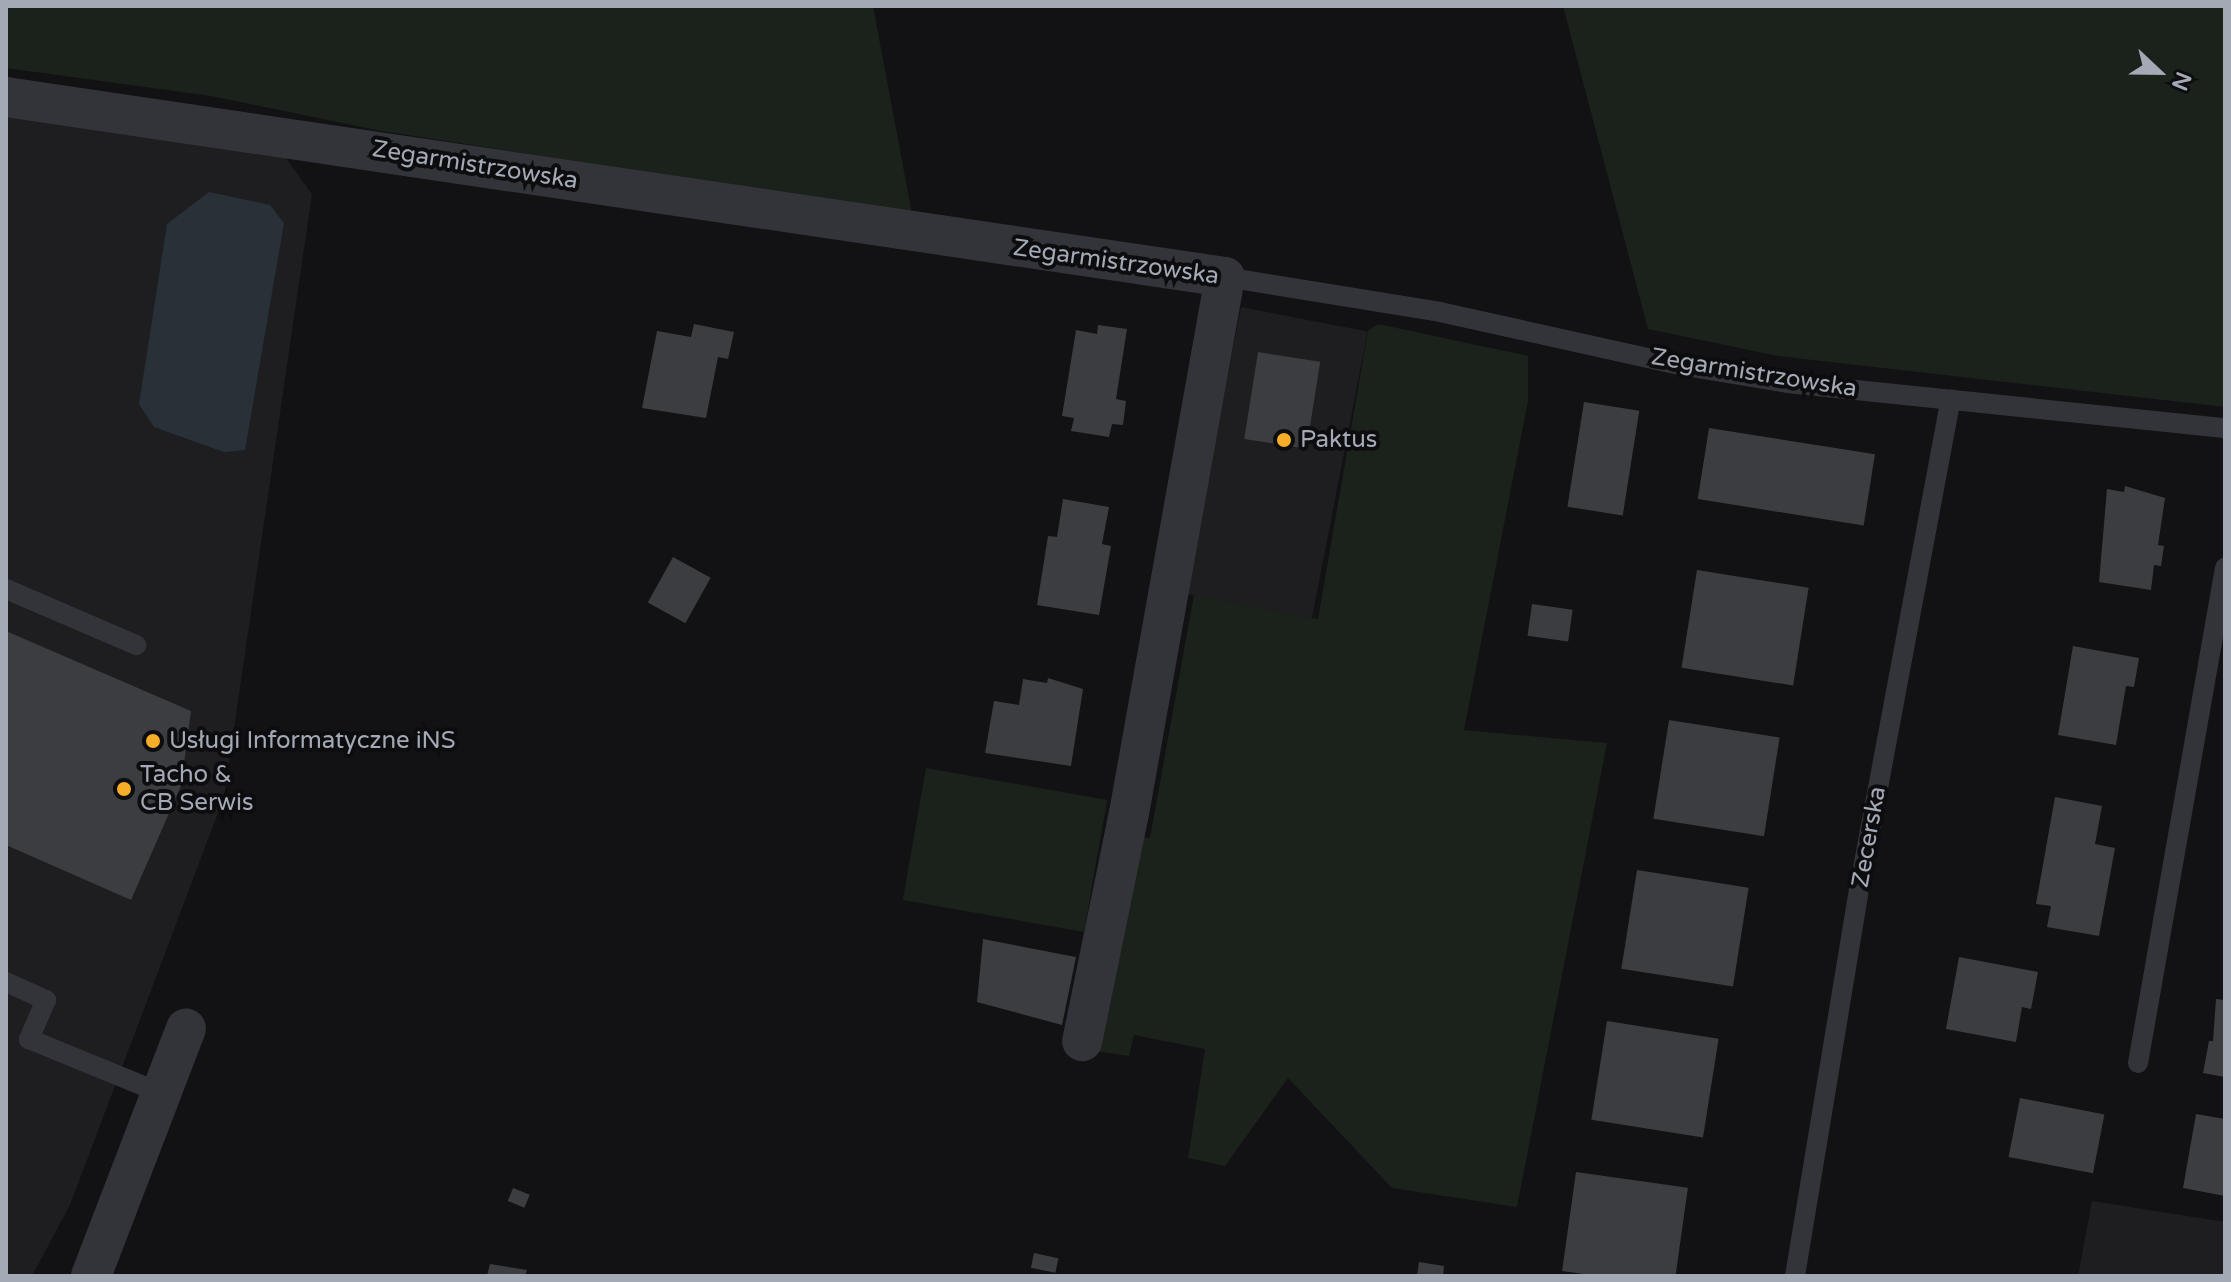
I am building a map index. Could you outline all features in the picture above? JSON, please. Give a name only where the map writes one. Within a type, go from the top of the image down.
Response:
[{"type":"street","name":"Zegarmistrzowska","points":[[6,97],[1225,277]]},
{"type":"street","points":[[1082,1041],[1129,813],[1225,277]]},
{"type":"street","points":[[91,1276],[186,1029]]},
{"type":"lane","name":"Zegarmistrzowska","points":[[1225,277],[1440,312],[1679,365],[1788,383],[2225,428]]},
{"type":"lane","name":"Zecerska","points":[[1795,1276],[1860,884],[1951,399]]},
{"type":"lane","points":[[2138,1063],[2225,568]]},
{"type":"lane","points":[[6,589],[136,645]]},
{"type":"lane","points":[[6,982],[46,1000],[29,1039],[163,1094]]},
{"type":"shaded area","points":[[6,6],[873,6],[912,214],[376,130],[211,96],[6,68]]},
{"type":"shaded area","points":[[1563,6],[2225,6],[2225,407],[1778,356],[1648,329]]},
{"type":"shaded area","points":[[6,114],[285,157],[312,194],[224,797],[70,1205],[32,1276],[6,1276]]},
{"type":"shaded area","points":[[209,192],[270,205],[284,223],[245,450],[224,452],[154,427],[139,404],[167,224]]},
{"type":"shaded area","name":"Paktus","points":[[1241,307],[1368,332],[1312,618],[1185,594]]},
{"type":"shaded area","points":[[1378,324],[1528,356],[1528,401],[1464,730],[1607,743],[1517,1207],[1392,1188],[1288,1078],[1225,1166],[1188,1158],[1205,1049],[1134,1035],[1129,1056],[1096,1051],[1132,836],[1150,838],[1194,595],[1318,619],[1368,331]]},
{"type":"shaded area","points":[[926,768],[1107,800],[1084,932],[903,900]]},
{"type":"shaded area","points":[[2092,1201],[2225,1222],[2225,1276],[2078,1276]]},
{"type":"building","points":[[694,324],[734,332],[728,359],[718,357],[706,418],[642,408],[657,331],[691,337]]},
{"type":"building","points":[[1098,325],[1127,329],[1116,399],[1126,401],[1123,425],[1112,424],[1109,437],[1071,431],[1074,418],[1062,416],[1076,330],[1097,334]]},
{"type":"building","points":[[1258,352],[1320,362],[1306,449],[1244,439]]},
{"type":"building","points":[[1584,402],[1639,411],[1623,515],[1567,507]]},
{"type":"building","points":[[1709,428],[1875,454],[1864,525],[1698,499]]},
{"type":"building","points":[[2125,486],[2165,498],[2158,545],[2164,546],[2161,566],[2154,565],[2151,590],[2099,582],[2107,489],[2124,492]]},
{"type":"building","points":[[1063,499],[1109,507],[1102,544],[1111,546],[1099,615],[1037,605],[1048,536],[1057,537]]},
{"type":"building","points":[[673,557],[711,578],[685,623],[648,602]]},
{"type":"building","points":[[1697,570],[1809,588],[1793,685],[1682,668]]},
{"type":"building","points":[[1532,604],[1573,610],[1568,641],[1528,636]]},
{"type":"building","points":[[6,631],[191,711],[181,786],[131,900],[6,845]]},
{"type":"building","points":[[2073,646],[2139,658],[2134,687],[2126,686],[2116,745],[2058,735]]},
{"type":"building","points":[[1048,678],[1083,689],[1071,766],[985,753],[994,701],[1019,705],[1023,679],[1047,683]]},
{"type":"building","points":[[1669,720],[1780,738],[1764,836],[1653,819]]},
{"type":"building","points":[[2055,797],[2102,806],[2095,844],[2115,848],[2099,936],[2047,927],[2051,906],[2036,904]]},
{"type":"building","points":[[1637,870],[1749,888],[1733,986],[1621,969]]},
{"type":"building","points":[[983,939],[1076,957],[1062,1025],[977,1002]]},
{"type":"building","points":[[1959,957],[2038,972],[2031,1009],[2022,1007],[2016,1042],[1946,1029]]},
{"type":"building","points":[[2216,999],[2225,1000],[2225,1077],[2203,1073],[2209,1041],[2213,1041]]},
{"type":"building","points":[[1607,1021],[1719,1039],[1703,1137],[1591,1120]]},
{"type":"building","points":[[2020,1098],[2104,1114],[2093,1173],[2009,1157]]},
{"type":"building","points":[[2196,1114],[2225,1119],[2225,1196],[2183,1188]]},
{"type":"building","points":[[1576,1172],[1688,1188],[1675,1276],[1597,1276],[1562,1271]]},
{"type":"building","points":[[513,1188],[530,1195],[524,1208],[508,1201]]},
{"type":"building","points":[[1034,1253],[1058,1258],[1055,1273],[1031,1268]]},
{"type":"building","points":[[1419,1262],[1444,1266],[1443,1276],[1417,1276]]},
{"type":"building","points":[[490,1264],[527,1270],[525,1276],[487,1276]]},
{"type":"place","name":"Paktus","points":[[1284,440]]},
{"type":"place","name":"Usługi Informatyczne iNS","points":[[153,741]]},
{"type":"place","name":"Tacho & CB Serwis","points":[[124,789]]}]
